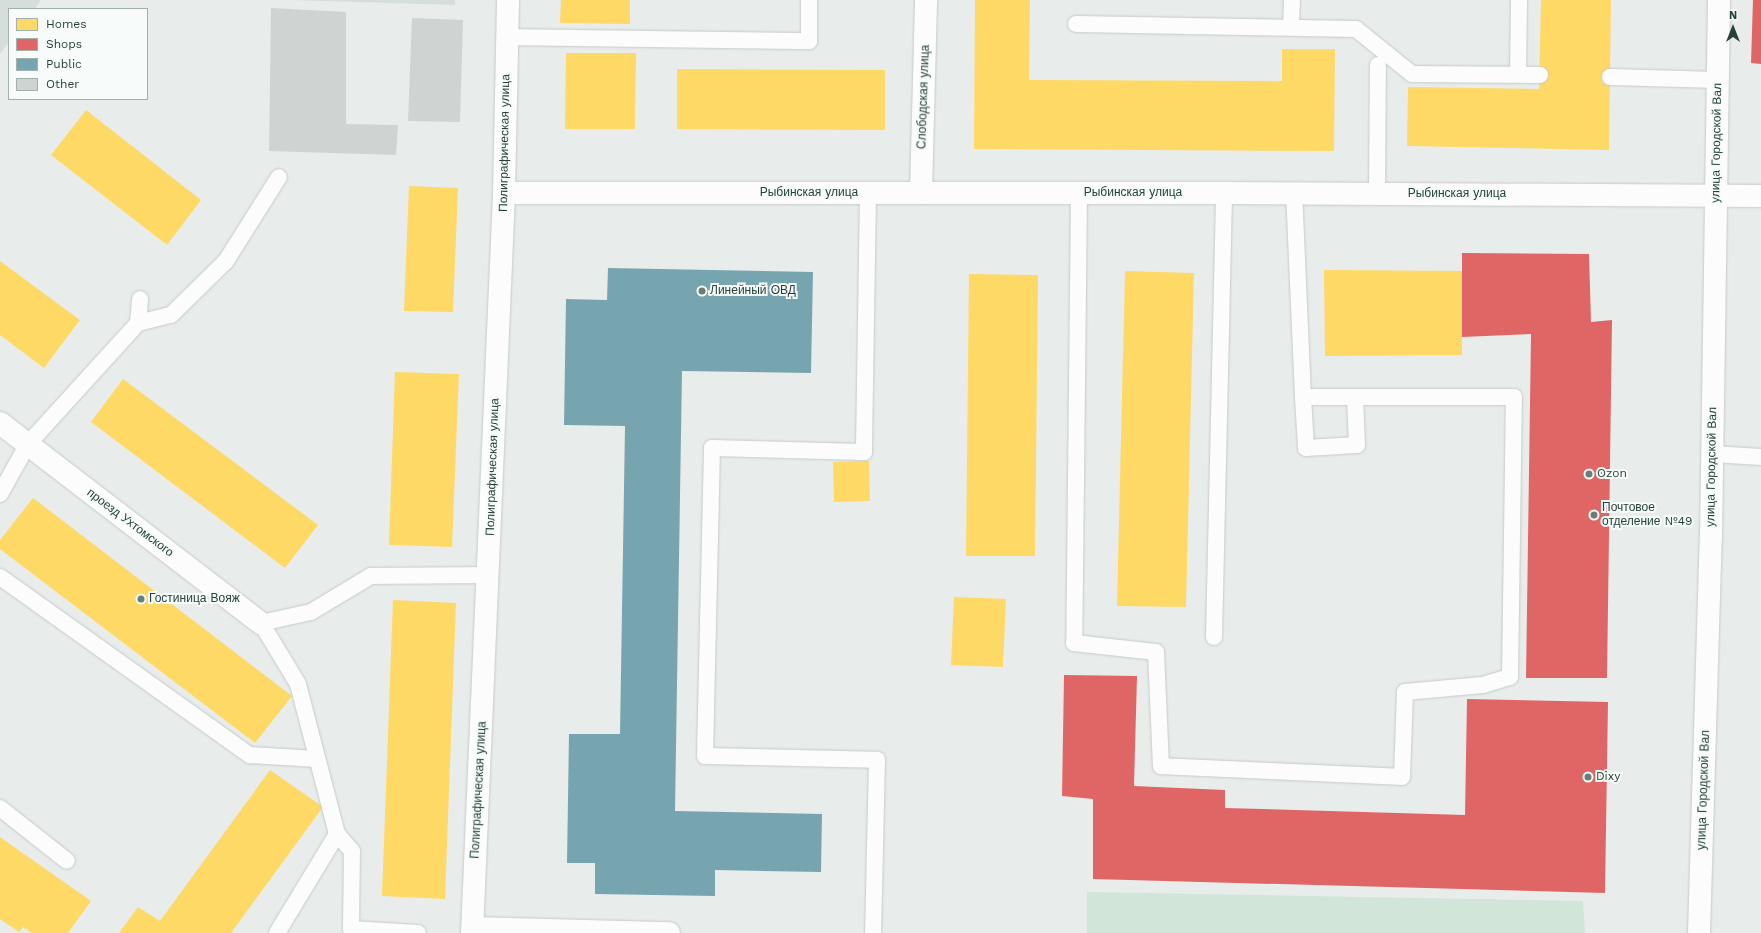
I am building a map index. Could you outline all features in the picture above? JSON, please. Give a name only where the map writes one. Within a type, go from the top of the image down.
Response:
[{"type":"street","name":"Полиграфическая улица","points":[[472,931],[504,193],[508,0]]},
{"type":"street","name":"Слободская улица","points":[[921,193],[926,0]]},
{"type":"street","name":"улица Городской Вал","points":[[1699,933],[1712,454],[1719,0]]},
{"type":"street","name":"Рыбинская улица","points":[[504,193],[1224,193],[1761,196]]},
{"type":"street","name":"проезд Ухтомского","points":[[0,423],[261,623]]},
{"type":"street","points":[[472,931],[658,933]]},
{"type":"lane","points":[[508,37],[809,41],[809,0]]},
{"type":"lane","points":[[1291,27],[1292,0]]},
{"type":"lane","points":[[1518,74],[1520,0]]},
{"type":"lane","points":[[1076,24],[1356,28],[1412,74],[1540,75]]},
{"type":"lane","points":[[1377,194],[1378,65]]},
{"type":"lane","points":[[1610,77],[1718,80]]},
{"type":"lane","points":[[0,494],[28,444],[138,323],[171,315],[226,261],[279,177]]},
{"type":"lane","points":[[868,193],[864,452],[712,448],[705,756],[877,760],[873,933]]},
{"type":"lane","points":[[1079,193],[1074,644],[1156,652],[1161,766],[1402,777],[1406,692],[1483,685],[1510,677],[1514,397],[1303,397]]},
{"type":"lane","points":[[1214,638],[1224,193]]},
{"type":"lane","points":[[1294,194],[1306,448],[1358,445],[1355,397]]},
{"type":"lane","points":[[138,323],[140,299]]},
{"type":"lane","points":[[1712,454],[1761,457]]},
{"type":"lane","points":[[418,933],[351,929],[352,852],[337,834],[298,684],[261,623],[311,612],[372,576],[488,575]]},
{"type":"lane","points":[[0,577],[250,755],[317,759]]},
{"type":"lane","points":[[0,808],[67,861]]},
{"type":"lane","points":[[277,933],[337,834]]},
{"type":"shaded area","points":[[0,0],[41,0],[36,8],[8,8],[8,43],[0,54]]},
{"type":"shaded area","points":[[292,0],[455,0],[455,5]]},
{"type":"green space","points":[[1087,892],[1583,901],[1585,933],[1087,933]]},
{"type":"building: Homes","points":[[561,0],[630,0],[630,24],[560,23]]},
{"type":"building: Homes","points":[[975,0],[1030,0],[1029,80],[1282,81],[1282,49],[1335,49],[1334,151],[974,149]]},
{"type":"building: Homes","points":[[1541,0],[1611,0],[1609,150],[1407,146],[1408,87],[1539,89]]},
{"type":"building: Homes","points":[[566,53],[636,53],[635,129],[565,129]]},
{"type":"building: Homes","points":[[677,69],[885,70],[885,130],[677,129]]},
{"type":"building: Homes","points":[[86,110],[201,200],[167,245],[51,155]]},
{"type":"building: Homes","points":[[409,186],[458,188],[453,312],[404,311]]},
{"type":"building: Homes","points":[[0,261],[80,320],[44,368],[0,335]]},
{"type":"building: Homes","points":[[1324,270],[1462,271],[1462,355],[1325,356]]},
{"type":"building: Homes","points":[[1125,271],[1194,273],[1186,607],[1117,606]]},
{"type":"building: Homes","points":[[969,274],[1038,275],[1035,556],[966,556]]},
{"type":"building: Homes","points":[[395,372],[459,374],[452,547],[389,545]]},
{"type":"building: Homes","points":[[123,379],[318,525],[285,568],[91,422]]},
{"type":"building: Homes","points":[[869,461],[870,501],[834,502],[833,462]]},
{"type":"building: Homes","points":[[33,498],[292,696],[255,743],[0,549],[0,540]]},
{"type":"building: Homes","points":[[954,597],[1006,599],[1003,667],[951,665]]},
{"type":"building: Homes","points":[[393,600],[456,603],[445,899],[382,896]]},
{"type":"building: Homes","points":[[270,770],[323,807],[231,933],[119,933],[138,907],[160,921]]},
{"type":"building: Homes","points":[[0,837],[91,901],[68,933],[32,933],[23,927],[19,932],[0,919]]},
{"type":"building: Shops","points":[[1753,0],[1761,0],[1761,64],[1751,63]]},
{"type":"building: Shops","points":[[1462,253],[1589,254],[1591,322],[1612,320],[1607,678],[1526,678],[1531,334],[1462,337]]},
{"type":"building: Shops","points":[[1064,675],[1137,676],[1134,786],[1225,790],[1225,808],[1465,815],[1467,699],[1608,702],[1605,893],[1093,879],[1093,799],[1062,796]]},
{"type":"building: Public","points":[[608,268],[813,272],[811,373],[682,371],[675,811],[822,814],[821,872],[715,870],[715,896],[595,894],[595,863],[567,863],[569,734],[620,734],[625,426],[564,425],[566,299],[607,300]]},
{"type":"building: Other","points":[[271,8],[346,12],[346,124],[398,125],[396,155],[269,151]]},
{"type":"building: Other","points":[[412,18],[463,20],[460,122],[408,121]]},
{"type":"place","name":"Линейный ОВД","points":[[702,291]]},
{"type":"place","name":"Ozon","points":[[1589,474]]},
{"type":"place","name":"Почтовое отделение №49","points":[[1594,515]]},
{"type":"place","name":"Гостиница Вояж","points":[[141,599]]},
{"type":"place","name":"Dixy","points":[[1588,777]]}]
